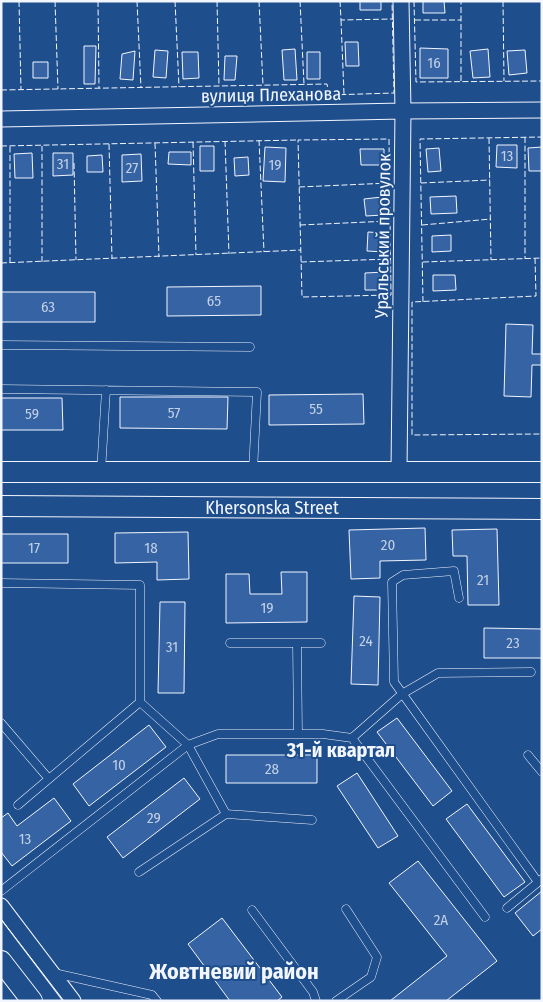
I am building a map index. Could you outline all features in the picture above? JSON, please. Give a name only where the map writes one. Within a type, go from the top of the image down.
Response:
[{"type":"street","name":"Уральський провулок","points":[[400,471],[403,111],[401,1]]},
{"type":"street","name":"вулиця Плеханова","points":[[1,119],[542,110]]},
{"type":"street","name":"Khersonska Street","points":[[1,472],[542,472]]},
{"type":"street","name":"Khersonska Street","points":[[1,506],[542,510]]},
{"type":"street","points":[[1,906],[73,1001]]},
{"type":"street","points":[[1,962],[30,1000]]},
{"type":"lane","points":[[1,345],[250,347]]},
{"type":"lane","points":[[1,389],[257,392],[253,471]]},
{"type":"lane","points":[[101,472],[106,390]]},
{"type":"lane","points":[[459,598],[454,572],[403,575],[392,582],[394,682],[540,880],[507,908]]},
{"type":"lane","points":[[1,584],[140,585],[140,702],[188,745],[226,814]]},
{"type":"lane","points":[[230,643],[321,643]]},
{"type":"lane","points":[[297,643],[298,734]]},
{"type":"lane","points":[[352,738],[402,694],[438,673],[531,672]]},
{"type":"lane","points":[[18,805],[140,702]]},
{"type":"lane","points":[[1,723],[49,779]]},
{"type":"lane","points":[[1,891],[188,745],[218,734],[323,734],[352,738],[486,917]]},
{"type":"lane","points":[[528,754],[542,772]]},
{"type":"lane","points":[[139,872],[226,814],[312,820]]},
{"type":"lane","points":[[336,1001],[371,977],[377,957],[346,909]]},
{"type":"lane","points":[[252,910],[313,992],[316,1001]]},
{"type":"lane","points":[[52,973],[152,995],[157,1001]]},
{"type":"building","points":[[360,1],[381,1],[381,10],[360,10]]},
{"type":"building","points":[[423,1],[444,1],[445,13],[423,13]]},
{"type":"building","points":[[345,42],[358,42],[359,66],[346,66]]},
{"type":"building","points":[[84,46],[96,46],[95,84],[84,84]]},
{"type":"building","points":[[420,48],[448,49],[448,78],[420,78]]},
{"type":"building","points":[[295,49],[297,80],[284,80],[282,50]]},
{"type":"building","points":[[488,49],[490,77],[473,78],[470,51]]},
{"type":"building","points":[[155,50],[168,51],[166,78],[153,77]]},
{"type":"building","points":[[525,50],[527,73],[509,75],[507,51]]},
{"type":"building","points":[[135,51],[133,80],[120,79],[122,54]]},
{"type":"building","points":[[182,52],[198,52],[199,78],[183,79]]},
{"type":"building","points":[[307,52],[320,52],[320,79],[307,79]]},
{"type":"building","points":[[225,56],[237,56],[235,80],[224,80]]},
{"type":"building","points":[[33,62],[48,62],[48,78],[33,78]]},
{"type":"building","points":[[497,145],[517,145],[517,168],[496,167]]},
{"type":"building","points":[[200,146],[214,146],[214,171],[200,171]]},
{"type":"building","points":[[265,147],[286,148],[285,182],[263,181]]},
{"type":"building","points":[[542,147],[542,171],[529,171],[528,148]]},
{"type":"building","points":[[439,148],[441,171],[428,172],[426,149]]},
{"type":"building","points":[[360,149],[384,149],[384,165],[361,165]]},
{"type":"building","points":[[169,152],[191,152],[191,165],[168,164]]},
{"type":"building","points":[[32,153],[33,178],[15,178],[14,154]]},
{"type":"building","points":[[53,153],[73,153],[73,175],[53,176]]},
{"type":"building","points":[[141,154],[142,181],[122,182],[122,155]]},
{"type":"building","points":[[102,155],[103,172],[87,172],[87,156]]},
{"type":"building","points":[[248,157],[249,175],[235,176],[234,158]]},
{"type":"building","points":[[456,196],[457,213],[431,214],[430,197]]},
{"type":"building","points":[[382,197],[383,215],[366,216],[364,199]]},
{"type":"building","points":[[368,232],[385,233],[384,252],[367,251]]},
{"type":"building","points":[[451,235],[451,251],[432,252],[432,236]]},
{"type":"building","points":[[386,272],[386,290],[365,290],[365,273]]},
{"type":"building","points":[[433,275],[455,275],[456,290],[433,291]]},
{"type":"building","points":[[261,286],[261,315],[167,316],[167,287]]},
{"type":"building","points":[[1,292],[95,292],[95,322],[1,322]]},
{"type":"building","points":[[506,324],[533,325],[532,354],[542,354],[542,365],[532,365],[531,397],[504,396]]},
{"type":"building","points":[[363,394],[364,424],[269,425],[269,395]]},
{"type":"building","points":[[120,397],[228,397],[227,429],[120,428]]},
{"type":"building","points":[[1,398],[62,398],[63,430],[1,430]]},
{"type":"building","points":[[425,528],[426,560],[380,561],[380,578],[351,579],[349,530]]},
{"type":"building","points":[[497,529],[499,605],[468,605],[467,556],[453,556],[452,530]]},
{"type":"building","points":[[188,532],[189,579],[157,580],[157,562],[115,563],[115,533]]},
{"type":"building","points":[[1,534],[68,534],[68,563],[1,563]]},
{"type":"building","points":[[281,572],[307,572],[307,622],[226,623],[226,574],[249,574],[250,594],[282,594]]},
{"type":"building","points":[[354,596],[380,597],[378,685],[351,684]]},
{"type":"building","points":[[160,602],[185,602],[184,693],[158,693]]},
{"type":"building","points":[[484,628],[542,629],[542,658],[484,658]]},
{"type":"building","points":[[397,718],[452,791],[433,806],[377,732]]},
{"type":"building","points":[[149,725],[166,747],[89,806],[73,784]]},
{"type":"building","points":[[226,755],[317,755],[317,783],[226,783]]},
{"type":"building","points":[[357,773],[398,836],[378,848],[337,786]]},
{"type":"building","points":[[184,778],[200,799],[123,858],[107,837]]},
{"type":"building","points":[[54,798],[71,821],[12,866],[1,852],[1,818],[8,813],[17,826]]},
{"type":"building","points":[[467,804],[525,882],[504,897],[446,819]]},
{"type":"building","points":[[418,861],[497,961],[446,1001],[390,1001],[447,956],[389,883]]},
{"type":"building","points":[[542,891],[542,929],[533,936],[515,913]]},
{"type":"building","points":[[222,918],[282,997],[277,1001],[230,1001],[188,944]]},
{"type":"tram line","points":[[1,919],[64,1001]]},
{"type":"fence","points":[[19,1],[21,90]]},
{"type":"fence","points":[[55,1],[58,89]]},
{"type":"fence","points":[[98,1],[99,88]]},
{"type":"fence","points":[[137,1],[141,88]]},
{"type":"fence","points":[[175,1],[179,87]]},
{"type":"fence","points":[[217,1],[219,86]]},
{"type":"fence","points":[[259,1],[263,85]]},
{"type":"fence","points":[[300,1],[304,84]]},
{"type":"fence","points":[[340,1],[341,20],[393,19]]},
{"type":"fence","points":[[1,90],[327,84],[329,95],[394,93],[392,1]]},
{"type":"fence","points":[[414,1],[416,82],[542,81]]},
{"type":"fence","points":[[461,1],[461,81]]},
{"type":"fence","points":[[503,1],[504,81]]},
{"type":"fence","points":[[341,20],[344,94]]},
{"type":"fence","points":[[415,20],[461,20]]},
{"type":"fence","points":[[525,137],[525,259]]},
{"type":"fence","points":[[423,302],[420,139],[542,137]]},
{"type":"fence","points":[[489,138],[491,260]]},
{"type":"fence","points":[[389,139],[391,295],[302,297],[298,140],[389,139]]},
{"type":"fence","points":[[259,140],[264,252]]},
{"type":"fence","points":[[1,146],[298,140]]},
{"type":"fence","points":[[225,141],[229,254]]},
{"type":"fence","points":[[193,142],[196,255]]},
{"type":"fence","points":[[155,143],[159,257]]},
{"type":"fence","points":[[109,144],[112,259]]},
{"type":"fence","points":[[10,146],[10,263]]},
{"type":"fence","points":[[42,146],[42,262]]},
{"type":"fence","points":[[74,163],[76,260]]},
{"type":"fence","points":[[421,183],[490,180]]},
{"type":"fence","points":[[299,187],[390,183]]},
{"type":"fence","points":[[422,225],[491,219]]},
{"type":"fence","points":[[300,225],[390,221]]},
{"type":"fence","points":[[1,263],[301,250]]},
{"type":"fence","points":[[535,258],[536,296],[412,302],[412,435],[542,434]]},
{"type":"fence","points":[[423,262],[542,258]]},
{"type":"fence","points":[[301,262],[391,259]]},
{"type":"district","name":"31-й квартал","points":[[341,750]]},
{"type":"district","name":"Жовтневий район","points":[[234,971]]}]
